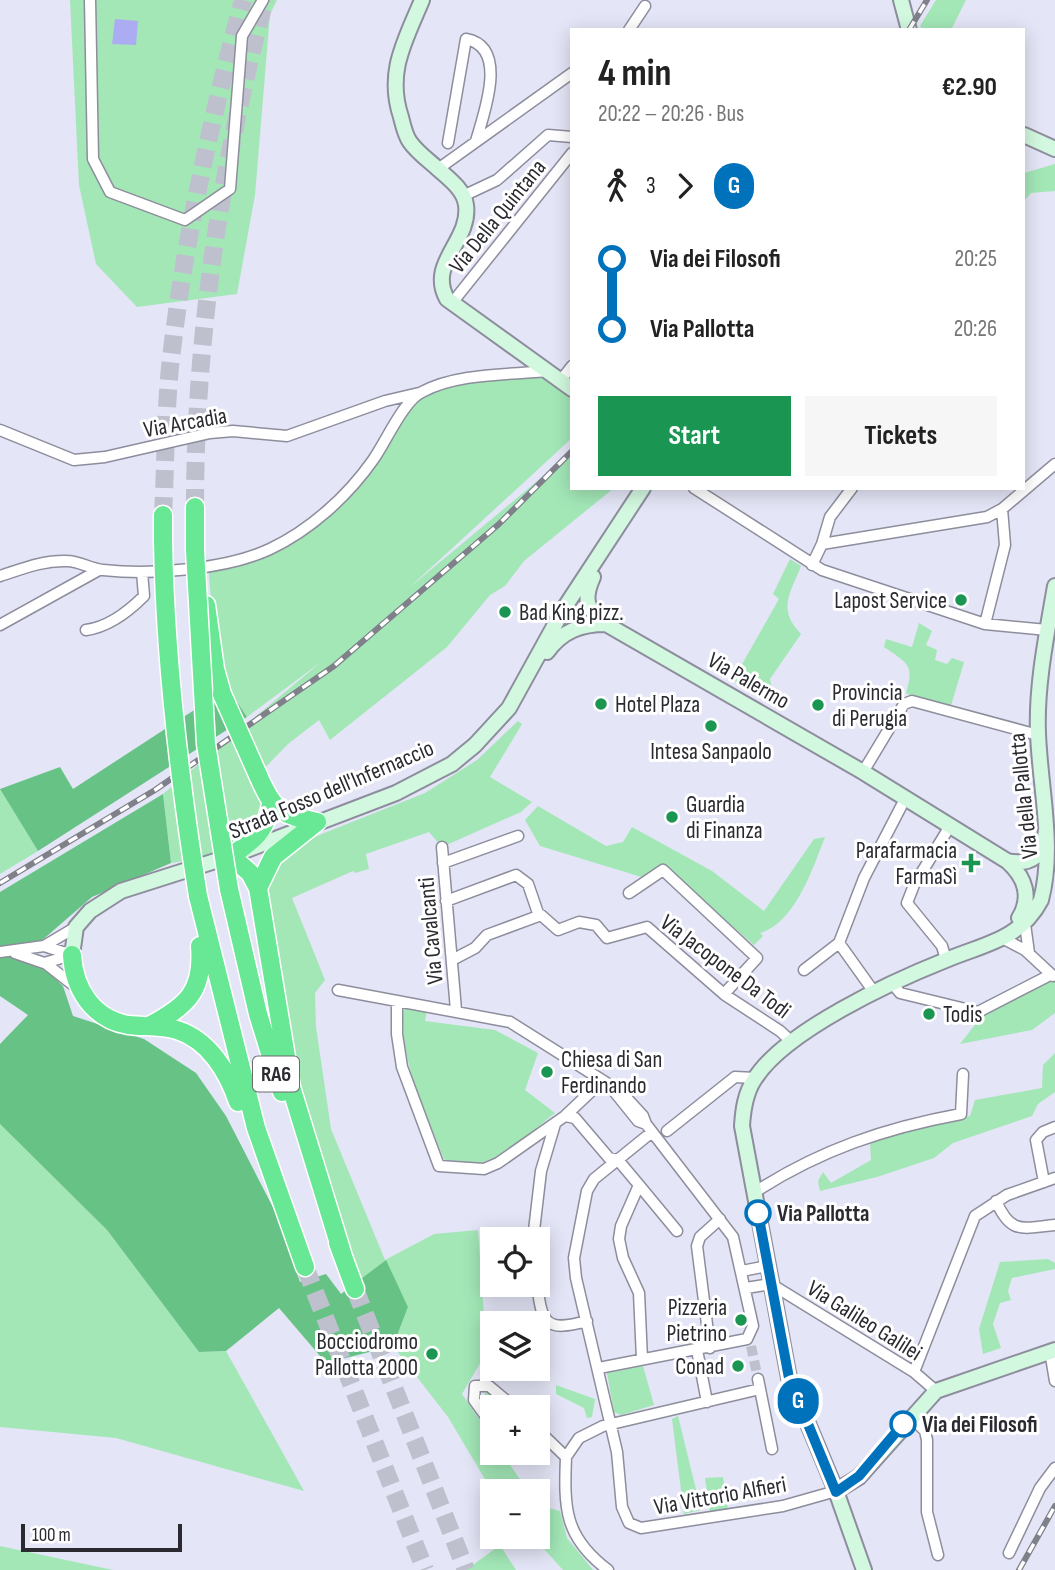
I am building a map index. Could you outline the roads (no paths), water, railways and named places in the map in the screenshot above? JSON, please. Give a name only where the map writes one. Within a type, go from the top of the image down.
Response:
[{"type":"highway","name":"RA6","points":[[195,507],[206,744],[229,889],[269,1054],[355,1289]]},
{"type":"highway","name":"RA6","points":[[163,515],[166,651],[194,897],[236,1055],[282,1204],[305,1267]]},
{"type":"highway","points":[[195,543],[205,591],[215,669],[222,694],[271,804],[294,817],[317,822]]},
{"type":"highway","points":[[271,804],[258,837],[231,856],[250,873],[258,888],[291,1087],[342,1253]]},
{"type":"highway","points":[[258,888],[273,857],[317,822]]},
{"type":"highway","points":[[149,1026],[177,1010],[197,986],[202,969],[194,897]]},
{"type":"highway","points":[[72,955],[79,989],[101,1014],[114,1022],[178,1030],[210,1052],[223,1067],[232,1082],[261,1168],[282,1204]]},
{"type":"main road","points":[[422,0],[396,64],[393,80],[398,110],[410,143],[463,196],[466,205],[461,232],[440,278],[441,289],[452,303],[567,384]]},
{"type":"main road","points":[[903,7],[908,28]]},
{"type":"main road","points":[[1026,137],[1055,149]]},
{"type":"main road","name":"Strada Fosso dell'Infernaccio","points":[[76,927],[90,911],[121,891],[231,856],[396,793],[452,764],[494,728],[525,681],[563,610],[642,490]]},
{"type":"main road","points":[[597,558],[586,599],[591,612],[606,624]]},
{"type":"main road","name":"Via della Pallotta","points":[[864,1570],[836,1492],[789,1378],[742,1126],[744,1106],[755,1078],[792,1042],[874,992],[951,958],[1004,939],[1025,924],[1050,881],[1054,861],[1048,811],[1050,791],[1038,735],[1045,653],[1051,634],[1055,586]]},
{"type":"main road","points":[[525,681],[566,632],[582,626],[606,624]]},
{"type":"main road","name":"Via Palermo","points":[[606,624],[863,772],[1007,861]]},
{"type":"main road","points":[[1007,861],[1031,861],[1043,850],[1048,811]]},
{"type":"main road","points":[[951,958],[1010,927],[1027,905],[1023,882],[1007,861]]},
{"type":"main road","points":[[72,955],[76,927]]},
{"type":"main road","points":[[836,1492],[859,1476],[936,1391],[1053,1351]]},
{"type":"street","points":[[90,0],[93,159],[110,192],[185,220],[230,189],[242,36],[262,0]]},
{"type":"street","points":[[630,28],[645,6]]},
{"type":"street","points":[[448,143],[466,39],[475,41],[485,49],[491,65],[476,141]]},
{"type":"street","points":[[438,169],[570,74]]},
{"type":"street","points":[[463,196],[497,180],[548,135],[570,137]]},
{"type":"street","name":"Via Della Quintana","points":[[452,303],[570,156]]},
{"type":"street","name":"Via Arcadia","points":[[0,430],[74,460],[105,457],[210,433],[287,436],[385,401],[419,393],[438,384],[549,370]]},
{"type":"street","points":[[0,576],[39,564],[69,561],[99,570],[142,572],[208,565],[267,550],[296,535],[336,504],[372,462],[419,393]]},
{"type":"street","points":[[1025,489],[1055,464]]},
{"type":"street","points":[[697,490],[812,565],[985,624],[1051,634]]},
{"type":"street","points":[[812,565],[830,517],[850,490]]},
{"type":"street","points":[[822,544],[975,520],[1002,509],[1024,490]]},
{"type":"street","points":[[985,624],[1005,545],[1002,509]]},
{"type":"street","points":[[0,625],[53,598],[99,570]]},
{"type":"street","points":[[86,630],[96,629],[126,613],[144,596],[142,572]]},
{"type":"street","points":[[863,772],[904,704],[912,701],[1038,735]]},
{"type":"street","points":[[804,970],[839,943],[864,878],[905,799]]},
{"type":"street","points":[[950,825],[914,885],[907,903],[951,958]]},
{"type":"street","points":[[443,863],[518,836]]},
{"type":"street","name":"Via Cavalcanti","points":[[442,847],[456,1010]]},
{"type":"street","points":[[629,893],[663,870],[757,958],[724,993]]},
{"type":"street","points":[[446,901],[516,876],[528,884],[539,916],[487,935],[475,948],[452,960]]},
{"type":"street","name":"Via Jacopone Da Todi","points":[[539,916],[558,930],[579,922],[596,925],[607,938],[647,927],[724,993],[792,1042]]},
{"type":"street","points":[[1025,924],[1030,957]]},
{"type":"street","name":"Strada Fosso dell'Infernaccio","points":[[15,953],[44,946],[76,927]]},
{"type":"street","points":[[892,983],[900,993],[978,1012],[1053,976],[1025,950],[1004,939]]},
{"type":"street","points":[[839,943],[874,992]]},
{"type":"street","points":[[44,946],[72,955]]},
{"type":"street","name":"Strada Fosso dell'Infernaccio","points":[[0,952],[15,953],[44,963],[79,989]]},
{"type":"street","points":[[44,963],[72,955]]},
{"type":"street","points":[[338,990],[456,1010],[510,1023],[602,1081],[613,1090],[638,1121],[649,1128],[736,1242],[753,1326],[749,1343],[599,1368]]},
{"type":"street","points":[[397,1001],[402,1067],[439,1166],[484,1169],[498,1163],[555,1124],[602,1081]]},
{"type":"street","points":[[755,1192],[812,1157],[912,1123],[961,1114],[963,1074]]},
{"type":"street","points":[[667,1131],[735,1077],[755,1078]]},
{"type":"street","points":[[565,1116],[575,1118],[609,1157],[618,1160],[677,1231]]},
{"type":"street","points":[[534,1227],[541,1171],[555,1124]]},
{"type":"street","name":"Via Vittorio Alfieri","points":[[649,1128],[618,1160],[594,1179],[587,1191],[574,1268],[612,1423],[622,1507],[629,1523],[641,1528],[783,1506],[836,1492]]},
{"type":"street","points":[[1044,1182],[1036,1140],[1043,1132],[1055,1128]]},
{"type":"street","points":[[914,1372],[975,1216],[996,1201],[1055,1178]]},
{"type":"street","points":[[639,1185],[621,1226],[619,1241],[639,1293],[642,1359]]},
{"type":"street","points":[[996,1201],[1007,1222],[1016,1227],[1055,1225]]},
{"type":"street","points":[[710,1348],[697,1247],[700,1237],[720,1219]]},
{"type":"street","points":[[742,1271],[768,1266]]},
{"type":"street","points":[[746,1289],[771,1284]]},
{"type":"street","name":"Via Galileo Galilei","points":[[771,1284],[914,1372],[936,1391]]},
{"type":"street","points":[[539,1297],[541,1312],[548,1324],[558,1328],[587,1321]]},
{"type":"street","points":[[697,1350],[707,1402]]},
{"type":"street","points":[[1053,1351],[1055,1381]]},
{"type":"street","points":[[608,1570],[587,1554],[566,1513],[566,1457],[579,1437],[612,1423],[707,1402],[759,1384],[772,1449]]},
{"type":"street","points":[[480,1408],[474,1400],[475,1386],[489,1385],[500,1395]]},
{"type":"street","points":[[911,1416],[925,1432],[927,1440],[927,1513],[938,1555]]},
{"type":"street","points":[[550,1442],[566,1457]]},
{"type":"street","points":[[1009,1553],[1041,1488],[1055,1468]]},
{"type":"water","points":[[115,19],[138,21],[136,45],[112,44]]},
{"type":"tunnel","points":[[163,515],[167,411],[178,306],[192,218],[243,0]]},
{"type":"tunnel","points":[[195,507],[200,379],[214,251],[235,125],[265,0]]},
{"type":"tunnel","points":[[305,1267],[425,1570]]},
{"type":"tunnel","points":[[355,1289],[466,1570]]},
{"type":"tunnel","points":[[751,1346],[758,1379]]},
{"type":"railway","points":[[910,28],[927,0]]},
{"type":"railway","points":[[0,883],[155,790],[334,666],[499,524],[570,453]]},
{"type":"railway","points":[[1019,1570],[1055,1506]]},
{"type":"place","name":"Lapost Service","points":[[961,600]]},
{"type":"place","name":"Bad King pizz.","points":[[505,612]]},
{"type":"place","name":"Hotel Plaza","points":[[601,704]]},
{"type":"place","name":"Provincia di Perugia","points":[[818,705]]},
{"type":"place","name":"Intesa Sanpaolo","points":[[711,726]]},
{"type":"place","name":"Guardia di Finanza","points":[[672,817]]},
{"type":"place","name":"Parafarmacia FarmaSì","points":[[971,863]]},
{"type":"place","name":"Todis","points":[[929,1014]]},
{"type":"place","name":"Chiesa di San Ferdinando","points":[[547,1072]]},
{"type":"place","name":"Via Pallotta","points":[[758,1213]]},
{"type":"place","name":"Pizzeria Pietrino","points":[[741,1320]]},
{"type":"place","name":"Bocciodromo Pallotta 2000","points":[[432,1354]]},
{"type":"place","name":"Conad","points":[[738,1366]]},
{"type":"place","name":"Via dei Filosofi","points":[[903,1424]]}]
